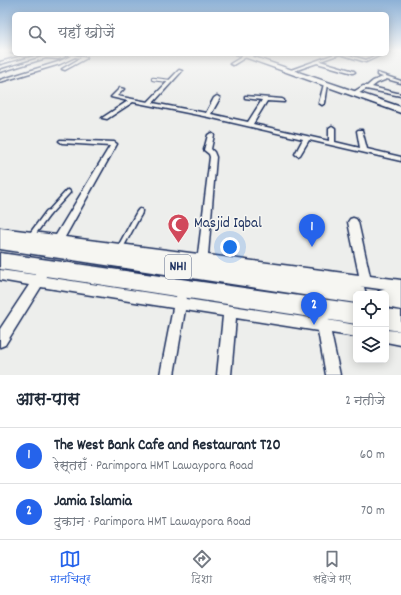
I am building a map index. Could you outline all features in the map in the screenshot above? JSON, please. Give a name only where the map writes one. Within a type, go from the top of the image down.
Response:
[{"type":"highway","points":[[277,68],[401,110]]},
{"type":"highway","name":"NH1","points":[[0,242],[361,288]]},
{"type":"highway","name":"NH1","points":[[0,261],[42,274],[181,295],[244,297],[322,317],[353,314]]},
{"type":"highway","points":[[389,298],[401,300]]},
{"type":"highway","points":[[389,319],[401,321]]},
{"type":"street","points":[[0,71],[12,68]]},
{"type":"street","points":[[0,81],[43,68]]},
{"type":"street","points":[[290,72],[303,68]]},
{"type":"street","points":[[337,68],[353,72]]},
{"type":"street","points":[[149,104],[165,89],[170,81],[180,71]]},
{"type":"street","points":[[378,74],[401,82]]},
{"type":"street","points":[[368,88],[379,81],[388,78]]},
{"type":"street","points":[[379,81],[401,86]]},
{"type":"street","points":[[322,103],[326,84]]},
{"type":"street","points":[[354,94],[363,88],[368,88],[401,95]]},
{"type":"street","points":[[122,89],[113,97],[250,124],[401,159]]},
{"type":"street","points":[[247,97],[282,101]]},
{"type":"street","points":[[208,115],[217,98]]},
{"type":"street","points":[[250,124],[265,99]]},
{"type":"street","points":[[105,118],[132,101]]},
{"type":"street","points":[[332,128],[332,144]]},
{"type":"street","points":[[360,131],[364,151]]},
{"type":"street","points":[[203,259],[213,157],[212,153],[207,150],[211,135]]},
{"type":"street","points":[[298,154],[307,138]]},
{"type":"street","points":[[58,240],[114,144],[62,141]]},
{"type":"street","points":[[353,222],[361,288]]},
{"type":"street","points":[[0,232],[203,259],[361,288],[401,286]]},
{"type":"street","points":[[0,275],[42,274]]},
{"type":"street","points":[[0,340],[42,274]]},
{"type":"street","points":[[167,375],[181,295],[230,311],[322,317],[353,330]]},
{"type":"street","points":[[224,375],[230,311]]},
{"type":"street","points":[[322,317],[333,375]]},
{"type":"street","points":[[389,336],[401,338]]},
{"type":"lane","points":[[152,79],[170,81]]},
{"type":"lane","points":[[31,236],[54,205],[68,192]]},
{"type":"lane","points":[[120,248],[140,211]]},
{"type":"place","name":"Masjid Iqbal","points":[[178,244]]},
{"type":"place","name":"The West Bank Cafe and Restaurant T20","points":[[312,247]]},
{"type":"place","name":"Jamia Islamia","points":[[314,325]]}]
